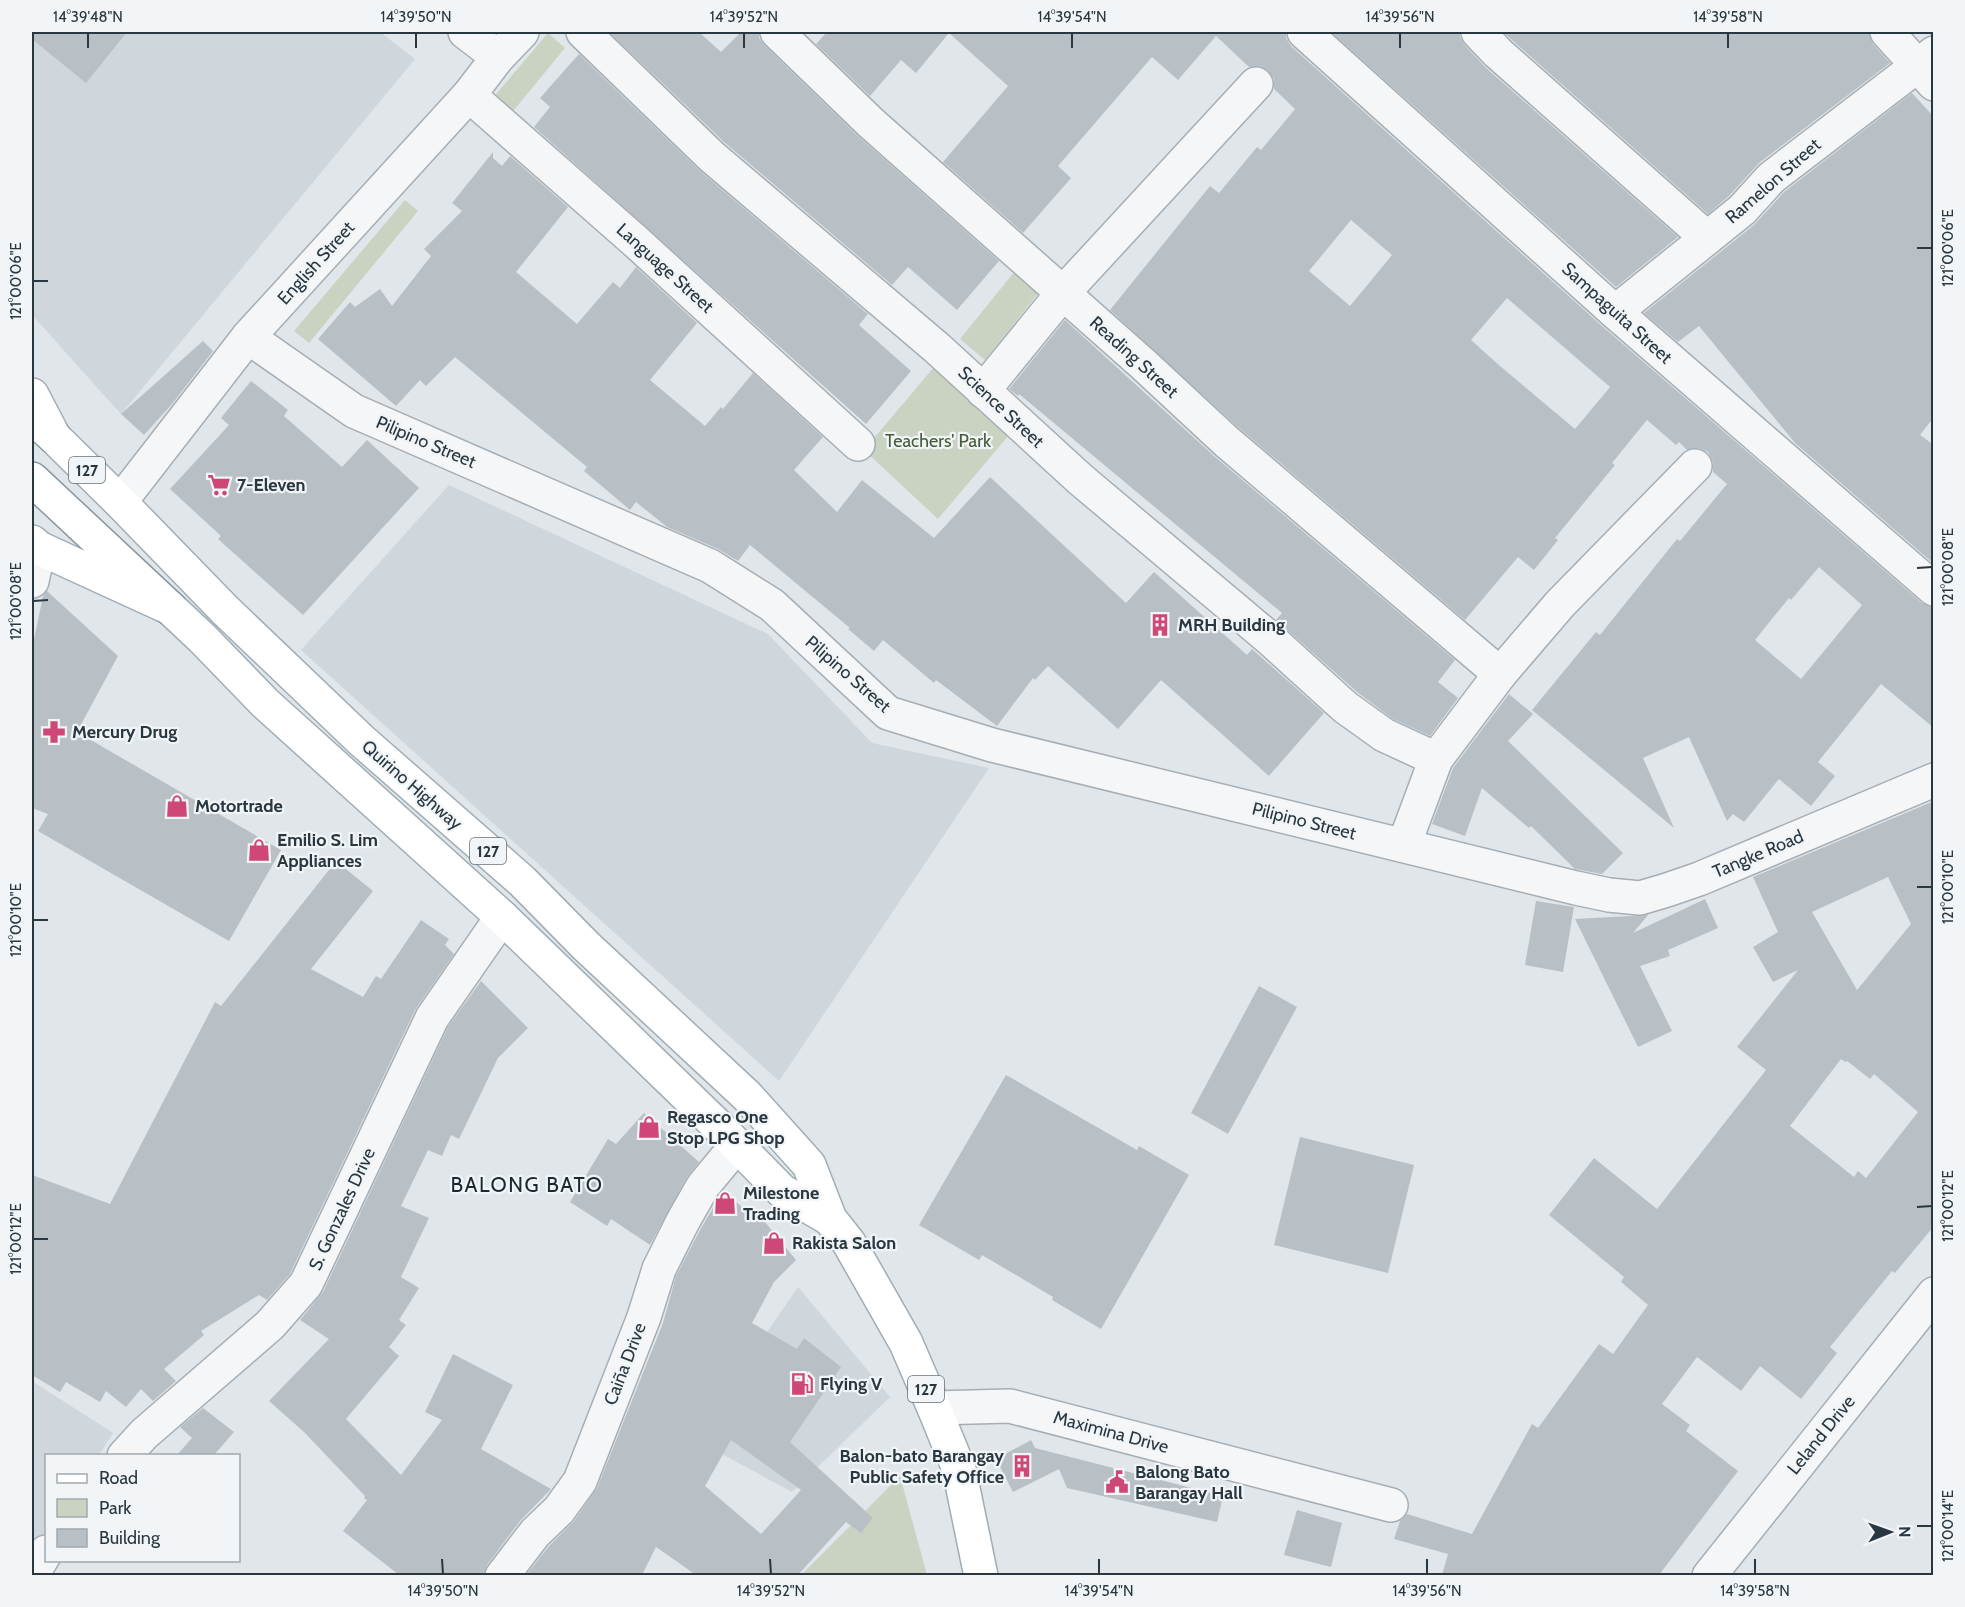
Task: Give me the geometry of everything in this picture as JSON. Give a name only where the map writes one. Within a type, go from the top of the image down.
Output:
[{"type":"main road","name":"Quirino Highway","points":[[32,395],[43,427],[225,610],[361,740],[522,880],[586,945],[747,1096],[809,1165],[830,1219],[849,1243],[906,1343],[934,1408],[959,1469],[981,1575]]},
{"type":"main road","points":[[32,479],[170,608]]},
{"type":"main road","name":"Quirino Highway","points":[[35,545],[170,608],[265,703],[502,917],[782,1191],[830,1219]]},
{"type":"street","points":[[465,32],[498,57]]},
{"type":"street","name":"English Street","points":[[120,502],[248,337],[469,95],[498,57],[522,32]]},
{"type":"street","name":"Science Street","points":[[583,32],[711,156],[937,348],[1080,479],[1269,638],[1345,707],[1384,735],[1436,759]]},
{"type":"street","name":"Reading Street","points":[[777,32],[871,123],[1143,364],[1227,442],[1500,674]]},
{"type":"street","name":"Sampaguita Street","points":[[1304,32],[1615,312],[1934,590]]},
{"type":"street","points":[[1478,32],[1497,53],[1707,238]]},
{"type":"street","points":[[1887,32],[1928,68]]},
{"type":"street","name":"Ramelon Street","points":[[1615,312],[1742,210],[1771,178],[1928,68]]},
{"type":"street","points":[[983,391],[1062,294],[1256,84]]},
{"type":"street","name":"Language Street","points":[[469,95],[858,444]]},
{"type":"street","name":"Pilipino Street","points":[[248,337],[354,411],[710,566],[772,605],[888,713],[992,745],[1576,888]]},
{"type":"street","points":[[1404,845],[1436,759],[1500,674],[1560,604],[1695,466]]},
{"type":"street","points":[[32,581],[35,545]]},
{"type":"street","name":"Tangke Road","points":[[1576,888],[1609,895],[1640,898],[1667,890],[1699,879],[1934,780]]},
{"type":"street","name":"S. Gonzales Drive","points":[[125,1454],[144,1434],[270,1325],[306,1284],[432,1018],[502,917]]},
{"type":"street","name":"Caiña Drive","points":[[502,1575],[535,1533],[559,1510],[580,1482],[644,1317],[659,1269],[704,1186],[737,1145]]},
{"type":"street","name":"Leland Drive","points":[[1709,1575],[1934,1294]]},
{"type":"street","name":"Maximina Drive","points":[[934,1408],[1010,1406],[1390,1505]]},
{"type":"street","points":[[32,1575],[45,1554]]},
{"type":"shaded area","points":[[32,32],[380,32],[415,59],[121,414],[32,315]]},
{"type":"shaded area","points":[[449,485],[768,634],[872,743],[989,768],[779,1081],[301,650]]},
{"type":"shaded area","points":[[798,1287],[890,1397],[792,1492],[694,1439]]},
{"type":"shaded area","points":[[32,1381],[113,1433],[100,1454],[45,1454],[45,1538],[32,1560]]},
{"type":"green space","points":[[548,33],[565,48],[509,116],[491,100]]},
{"type":"green space","points":[[405,200],[418,211],[309,343],[294,331]]},
{"type":"green space","points":[[1015,271],[1040,291],[985,360],[960,339]]},
{"type":"green space","name":"Teachers' Park","points":[[940,360],[1014,429],[938,519],[864,450]]},
{"type":"green space","points":[[900,1476],[927,1575],[801,1575]]},
{"type":"building","points":[[32,32],[127,32],[86,83],[32,39]]},
{"type":"building","points":[[609,32],[699,32],[721,52],[741,32],[759,32],[759,38],[764,45],[858,136],[999,261],[957,310],[908,267],[892,285],[724,142]]},
{"type":"building","points":[[827,32],[1286,32],[1286,38],[1291,46],[1602,326],[1922,603],[1934,607],[1934,728],[1881,684],[1818,762],[1835,776],[1811,806],[1779,779],[1744,822],[1733,814],[1727,821],[1689,737],[1643,758],[1674,828],[1532,710],[1596,632],[1600,635],[1677,539],[1680,541],[1727,484],[1713,472],[1713,462],[1708,452],[1699,448],[1687,450],[1679,442],[1676,445],[1647,420],[1612,463],[1615,465],[1555,538],[1558,540],[1534,570],[1518,557],[1465,620],[1239,428],[1110,310],[1210,186],[1219,193],[1257,147],[1261,150],[1295,109],[1274,89],[1274,79],[1268,70],[1260,66],[1249,67],[1216,36],[1178,80],[1152,57],[1058,166],[1071,178],[1023,233],[943,162],[1008,86],[949,33],[916,73],[901,60],[870,96],[816,44]],"holes":[[[1351,220],[1392,255],[1350,306],[1309,271]],[[1507,298],[1610,387],[1575,429],[1471,340]],[[1819,567],[1862,605],[1801,679],[1755,640],[1789,598],[1791,600]]]},
{"type":"building","points":[[1331,32],[1460,32],[1464,44],[1485,67],[1678,237],[1616,287]]},
{"type":"building","points":[[1503,32],[1869,32],[1873,44],[1890,63],[1759,163],[1729,196],[1708,214]]},
{"type":"building","points":[[579,54],[699,170],[868,314],[859,325],[911,371],[866,424],[534,127],[550,107],[540,98]]},
{"type":"building","points":[[1912,93],[1934,117],[1934,417],[1920,435],[1934,445],[1934,564],[1795,443],[1699,326],[1678,342],[1644,313],[1754,225],[1784,192]]},
{"type":"building","points":[[493,152],[493,158],[502,166],[510,156],[568,207],[516,272],[577,324],[613,282],[620,288],[636,267],[697,323],[650,380],[705,426],[721,407],[723,409],[753,373],[823,437],[794,470],[837,512],[862,480],[934,538],[990,477],[1126,603],[1154,572],[1247,655],[1252,649],[1324,713],[1269,776],[1161,680],[1118,729],[1048,666],[1035,680],[1033,678],[997,726],[936,680],[934,683],[883,640],[874,651],[848,629],[850,628],[750,545],[738,561],[718,549],[667,527],[636,502],[630,510],[584,471],[587,467],[455,357],[426,386],[420,380],[396,406],[318,339],[350,302],[355,307],[380,289],[392,306],[431,256],[424,249],[462,211],[452,203]]},
{"type":"building","points":[[1065,320],[1214,456],[1455,660],[1438,682],[1458,698],[1430,736],[1393,719],[1357,692],[1276,620],[1282,613],[1019,394],[1018,396],[1009,389]]},
{"type":"building","points":[[203,341],[213,351],[172,404],[144,435],[121,414]]},
{"type":"building","points":[[251,381],[288,410],[284,416],[342,467],[367,440],[419,488],[303,615],[218,539],[221,536],[170,489],[229,425],[221,418]]},
{"type":"building","points":[[47,591],[118,656],[77,732],[281,850],[229,941],[38,831],[48,814],[32,808],[32,649],[43,596]]},
{"type":"building","points":[[1509,694],[1533,714],[1508,741],[1623,853],[1602,874],[1575,869],[1531,826],[1529,828],[1482,788],[1465,836],[1432,824],[1453,768]]},
{"type":"building","points":[[1934,801],[1934,1226],[1895,1273],[1892,1271],[1830,1347],[1837,1353],[1801,1399],[1760,1366],[1741,1391],[1697,1357],[1662,1404],[1690,1425],[1686,1431],[1738,1471],[1659,1575],[1442,1575],[1448,1554],[1394,1539],[1400,1521],[1407,1514],[1472,1534],[1532,1424],[1538,1428],[1599,1344],[1613,1354],[1648,1305],[1621,1282],[1624,1277],[1549,1215],[1594,1158],[1657,1209],[1766,1070],[1737,1047],[1798,970],[1773,982],[1753,947],[1778,932],[1753,877]],"holes":[[[1888,877],[1911,924],[1857,990],[1812,912]],[[1841,1059],[1870,1079],[1874,1074],[1918,1112],[1866,1178],[1858,1171],[1854,1177],[1790,1126]]]},
{"type":"building","points":[[336,861],[373,891],[311,969],[363,997],[376,976],[381,979],[421,920],[449,939],[445,945],[454,954],[415,1010],[290,1274],[267,1300],[259,1295],[201,1331],[204,1335],[164,1369],[176,1381],[153,1401],[141,1389],[126,1407],[106,1391],[100,1402],[66,1382],[60,1392],[32,1375],[32,1175],[110,1204],[215,1002],[221,1006]]},
{"type":"building","points":[[1705,899],[1718,928],[1668,950],[1670,956],[1640,966],[1672,1031],[1638,1047],[1575,919],[1648,915],[1633,933]]},
{"type":"building","points":[[1536,901],[1574,907],[1563,972],[1525,965]]},
{"type":"building","points":[[481,981],[528,1028],[498,1058],[459,1139],[451,1135],[442,1156],[428,1150],[401,1206],[429,1218],[401,1277],[419,1288],[399,1320],[406,1325],[389,1347],[399,1356],[346,1419],[401,1475],[442,1420],[425,1412],[453,1354],[513,1385],[481,1449],[551,1489],[520,1521],[487,1565],[484,1575],[399,1575],[343,1531],[367,1500],[365,1496],[304,1432],[269,1401],[329,1339],[300,1320],[323,1292],[448,1027]]},
{"type":"building","points":[[1259,986],[1297,1007],[1228,1134],[1191,1113]]},
{"type":"building","points":[[1006,1075],[1137,1150],[1139,1146],[1189,1175],[1101,1329],[1052,1300],[1053,1297],[982,1255],[979,1260],[919,1225]]},
{"type":"building","points":[[644,1113],[699,1162],[687,1177],[650,1245],[611,1219],[607,1226],[570,1202],[608,1139],[616,1144]]},
{"type":"building","points":[[1300,1137],[1414,1165],[1388,1273],[1274,1245]]},
{"type":"building","points":[[723,1191],[752,1215],[756,1211],[796,1260],[774,1282],[752,1323],[797,1349],[804,1338],[841,1367],[790,1442],[873,1518],[861,1533],[846,1522],[798,1575],[696,1575],[656,1547],[642,1575],[526,1575],[549,1546],[574,1521],[597,1488],[663,1323],[676,1276]],"holes":[[[731,1440],[801,1490],[761,1534],[705,1486]]]},
{"type":"building","points":[[203,1408],[234,1432],[215,1454],[178,1454],[192,1438],[180,1427]]},
{"type":"building","name":"Balong Bato Barangay Hall","points":[[1031,1440],[1035,1448],[1223,1496],[1217,1522],[1067,1488],[1059,1469],[1013,1492],[996,1459]]},
{"type":"building","points":[[1297,1510],[1342,1523],[1331,1567],[1284,1555]]},
{"type":"place","name":"7-Eleven","points":[[219,485]]},
{"type":"place","name":"MRH Building","points":[[1160,625]]},
{"type":"place","name":"Mercury Drug","points":[[54,732]]},
{"type":"place","name":"Motortrade","points":[[177,806]]},
{"type":"place","name":"Emilio S. Lim Appliances","points":[[259,850]]},
{"type":"place","name":"Regasco One Stop LPG Shop","points":[[649,1127]]},
{"type":"place","name":"Milestone Trading","points":[[725,1203]]},
{"type":"place","name":"Rakista Salon","points":[[774,1243]]},
{"type":"place","name":"Flying V","points":[[802,1384]]},
{"type":"place","name":"Balon-bato Barangay Public Safety Office","points":[[1022,1466]]},
{"type":"place","name":"Balong Bato Barangay Hall","points":[[1117,1482]]},
{"type":"district","name":"BALONG BATO","points":[[527,1185]]}]
